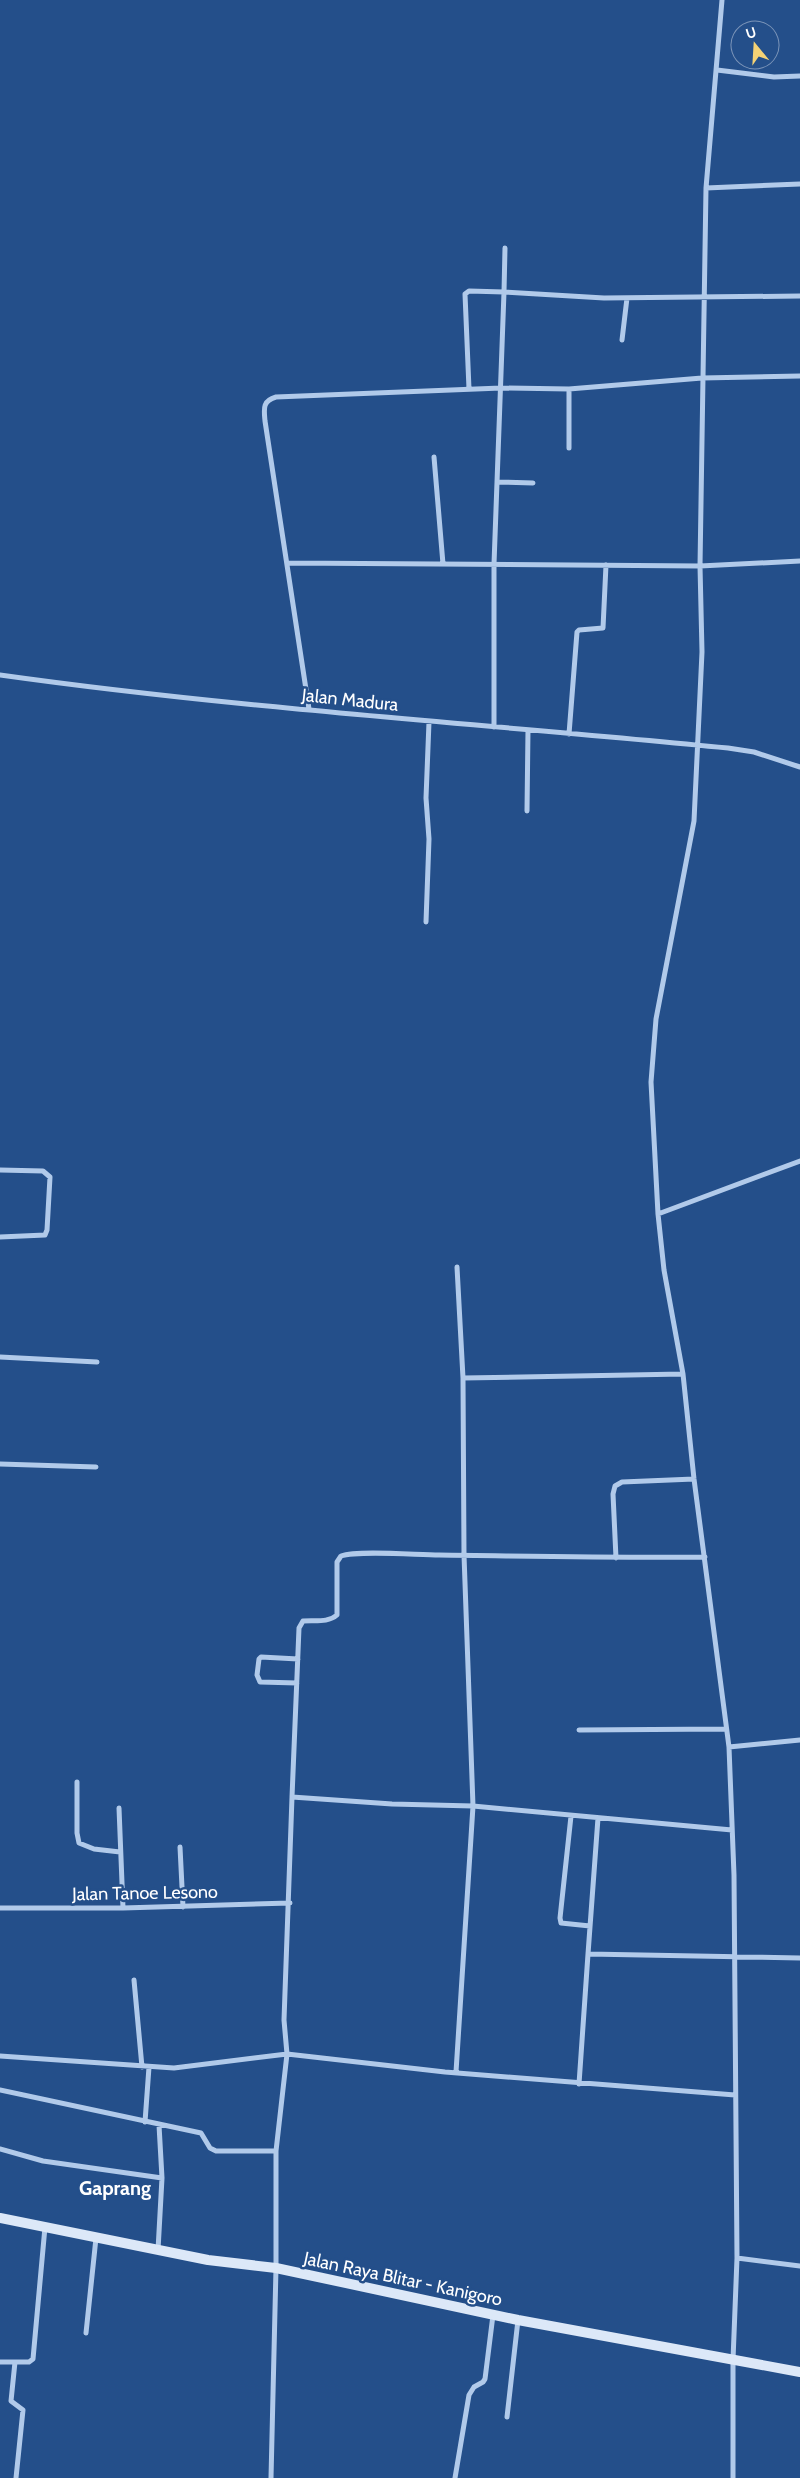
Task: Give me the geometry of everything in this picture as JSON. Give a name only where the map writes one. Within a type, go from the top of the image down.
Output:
[{"type":"main road","name":"Jalan Raya Blitar - Kanigoro","points":[[0,2218],[208,2260],[276,2268],[518,2320],[800,2372]]},
{"type":"street","points":[[722,0],[706,188],[700,566],[702,652],[699,745],[694,821],[656,1019],[651,1082],[658,1214],[664,1270],[683,1374],[694,1478],[729,1747],[735,1958],[734,2095],[737,2258],[733,2360],[734,2478]]},
{"type":"street","points":[[717,70],[774,77],[800,76]]},
{"type":"street","points":[[706,188],[800,184]]},
{"type":"street","points":[[494,728],[494,564],[505,248]]},
{"type":"street","points":[[469,389],[465,294],[469,291],[627,298],[800,296]]},
{"type":"street","points":[[622,340],[627,298]]},
{"type":"street","points":[[309,709],[265,421],[264,405],[266,401],[276,397],[500,388],[569,388],[702,378],[800,376]]},
{"type":"street","points":[[569,388],[569,448]]},
{"type":"street","points":[[434,457],[443,564]]},
{"type":"street","points":[[497,482],[533,483]]},
{"type":"street","points":[[288,563],[700,566],[800,561]]},
{"type":"street","points":[[569,734],[577,632],[579,630],[603,628],[606,565]]},
{"type":"street","name":"Jalan Madura","points":[[0,675],[87,687],[429,722],[699,745],[754,752],[800,767]]},
{"type":"street","points":[[426,922],[429,839],[426,798],[429,722]]},
{"type":"street","points":[[528,730],[528,812]]},
{"type":"street","points":[[658,1214],[736,1187],[800,1161]]},
{"type":"street","points":[[0,1170],[43,1171],[50,1177],[47,1230],[45,1235],[0,1237]]},
{"type":"street","points":[[456,2072],[473,1806],[464,1555],[463,1378],[457,1267]]},
{"type":"street","points":[[0,1357],[97,1362]]},
{"type":"street","points":[[463,1378],[683,1374]]},
{"type":"street","points":[[0,1464],[96,1467]]},
{"type":"street","points":[[616,1558],[613,1494],[615,1486],[622,1482],[694,1478]]},
{"type":"street","points":[[271,2478],[276,2268],[276,2151],[287,2054],[284,2020],[300,1623],[332,1620],[337,1615],[338,1562],[341,1556],[388,1554],[557,1555],[616,1558],[705,1557]]},
{"type":"street","points":[[297,1683],[260,1682],[257,1675],[259,1659],[261,1657],[298,1659]]},
{"type":"street","points":[[579,1730],[726,1729]]},
{"type":"street","points":[[729,1747],[800,1740]]},
{"type":"street","points":[[77,1782],[77,1833],[79,1843],[94,1849],[120,1852]]},
{"type":"street","points":[[292,1797],[392,1804],[473,1806],[732,1830]]},
{"type":"street","points":[[119,1808],[123,1908]]},
{"type":"street","points":[[571,1816],[560,1918],[561,1922],[566,1924],[590,1926]]},
{"type":"street","points":[[579,2084],[598,1818]]},
{"type":"street","points":[[180,1847],[183,1906]]},
{"type":"street","name":"Jalan Tanoe Lesono","points":[[0,1908],[123,1908],[290,1903]]},
{"type":"street","points":[[588,1954],[800,1958]]},
{"type":"street","points":[[134,1980],[142,2067]]},
{"type":"street","points":[[0,2056],[174,2068],[287,2054],[579,2084],[734,2095]]},
{"type":"street","points":[[145,2122],[149,2067]]},
{"type":"street","points":[[0,2090],[201,2133],[210,2148],[216,2151],[276,2151]]},
{"type":"street","points":[[158,2250],[162,2178],[159,2125]]},
{"type":"street","points":[[0,2150],[43,2161],[162,2178]]},
{"type":"street","points":[[0,2362],[29,2362],[33,2359],[45,2227]]},
{"type":"street","points":[[86,2332],[96,2237]]},
{"type":"street","points":[[737,2258],[800,2266]]},
{"type":"street","points":[[455,2478],[469,2396],[474,2386],[480,2385],[485,2379],[493,2315]]},
{"type":"street","points":[[507,2417],[518,2320]]},
{"type":"street","points":[[15,2362],[11,2401],[23,2409],[16,2478]]},
{"type":"district","name":"Gaprang","points":[[115,2188]]}]
